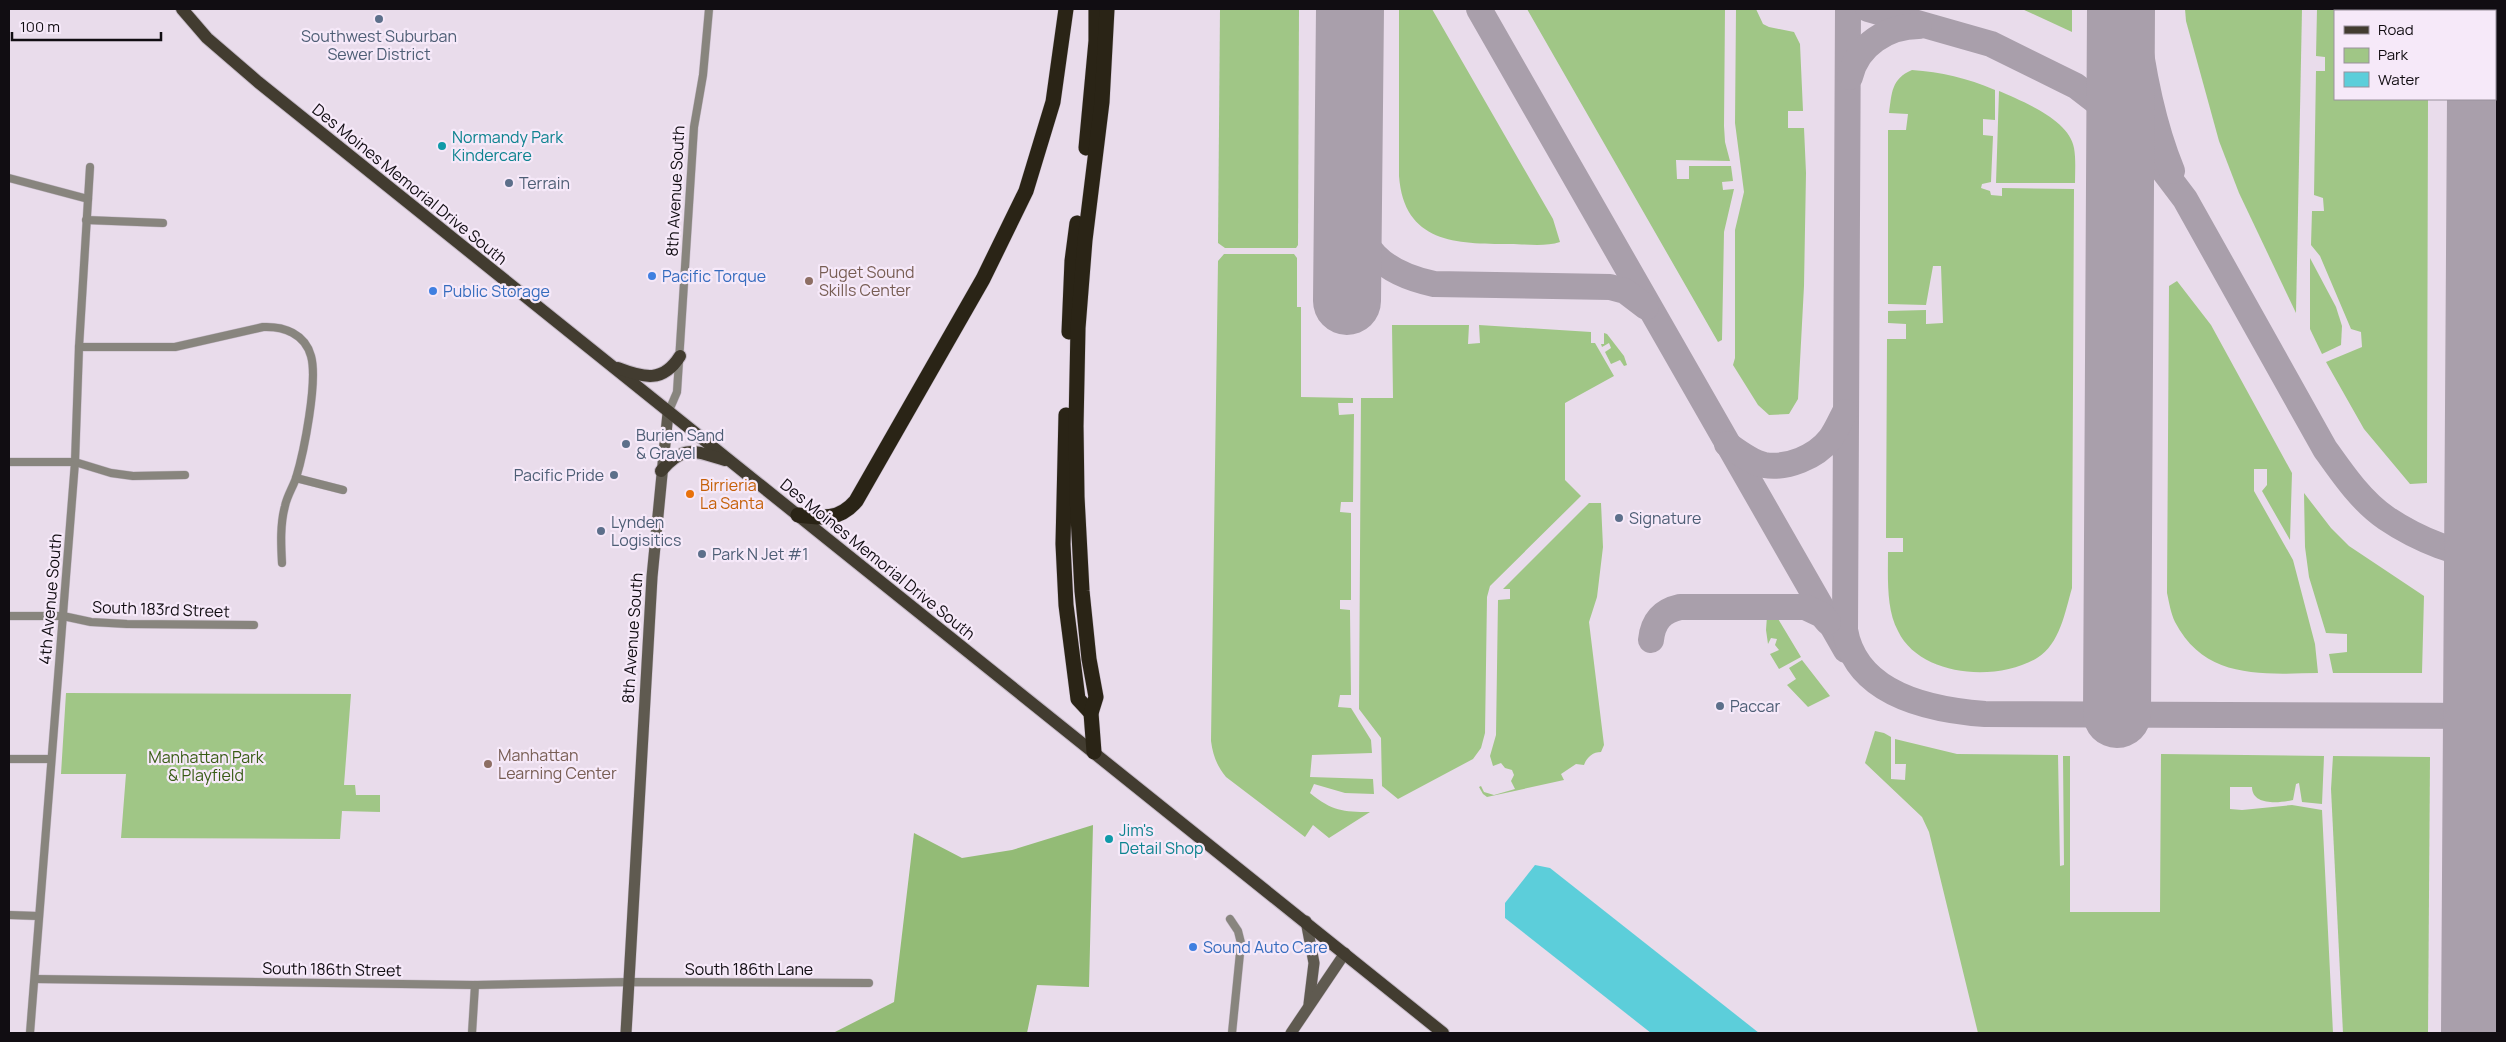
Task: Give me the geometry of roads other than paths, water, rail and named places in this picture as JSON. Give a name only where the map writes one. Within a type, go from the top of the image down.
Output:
[{"type":"highway","points":[[798,515],[820,518],[834,517],[846,511],[856,502],[983,279],[1026,191],[1041,147],[1052,102],[1066,9]]},
{"type":"highway","points":[[1091,713],[1078,699],[1074,678],[1063,544],[1072,270],[1088,137],[1096,41],[1096,9]]},
{"type":"highway","points":[[1094,752],[1091,713],[1096,697],[1086,629],[1077,497],[1078,338],[1085,240],[1102,102],[1107,9]]},
{"type":"main road","name":"Des Moines Memorial Drive South","points":[[182,9],[206,38],[258,82],[668,413],[798,515],[923,618],[1306,921],[1443,1033]]},
{"type":"main road","points":[[606,363],[647,377],[667,371],[680,356]]},
{"type":"main road","points":[[661,471],[674,457],[688,451],[732,462]]},
{"type":"street","name":"8th Avenue South","points":[[626,1033],[651,586],[668,413],[677,392],[694,127],[703,75],[709,9]]},
{"type":"street","name":"4th Avenue South","points":[[30,1033],[75,462],[79,347],[90,167]]},
{"type":"street","points":[[9,178],[88,199]]},
{"type":"street","points":[[86,220],[163,223]]},
{"type":"street","points":[[79,347],[175,347],[274,326],[295,333],[311,356],[312,369],[308,426],[296,478],[282,519],[282,563]]},
{"type":"street","points":[[9,462],[75,462],[111,473],[133,476],[185,475]]},
{"type":"street","points":[[296,478],[342,490]]},
{"type":"street","name":"South 183rd Street","points":[[9,616],[63,616],[91,622],[127,624],[254,625]]},
{"type":"street","points":[[9,759],[51,760]]},
{"type":"street","points":[[9,915],[38,916]]},
{"type":"street","points":[[1230,919],[1238,931],[1241,943],[1232,1033]]},
{"type":"street","points":[[1306,921],[1314,962],[1308,1008]]},
{"type":"street","points":[[1291,1033],[1345,953]]},
{"type":"street","name":"South 186th Street","points":[[35,979],[474,985],[629,982]]},
{"type":"street","name":"South 186th Lane","points":[[629,982],[869,983]]},
{"type":"street","points":[[472,1033],[474,985]]},
{"type":"water","points":[[1535,865],[1550,868],[1759,1033],[1651,1033],[1505,918],[1505,903]]},
{"type":"place","name":"Southwest Suburban Sewer District","points":[[379,19]]},
{"type":"place","name":"Normandy Park Kindercare","points":[[442,146]]},
{"type":"place","name":"Terrain","points":[[509,183]]},
{"type":"place","name":"Pacific Torque","points":[[652,276]]},
{"type":"place","name":"Puget Sound Skills Center","points":[[809,281]]},
{"type":"place","name":"Public Storage","points":[[433,291]]},
{"type":"place","name":"Burien Sand & Gravel","points":[[626,444]]},
{"type":"place","name":"Pacific Pride","points":[[614,475]]},
{"type":"place","name":"Birrieria La Santa","points":[[690,494]]},
{"type":"place","name":"Signature","points":[[1619,518]]},
{"type":"place","name":"Lynden Logisitics","points":[[601,531]]},
{"type":"place","name":"Park N Jet #1","points":[[702,554]]},
{"type":"place","name":"Paccar","points":[[1720,706]]},
{"type":"place","name":"Manhattan Learning Center","points":[[488,764]]},
{"type":"place","name":"Jim's Detail Shop","points":[[1109,839]]},
{"type":"place","name":"Sound Auto Care","points":[[1193,947]]},
{"type":"park label","name":"Manhattan Park & Playfield","points":[[206,766]]}]
